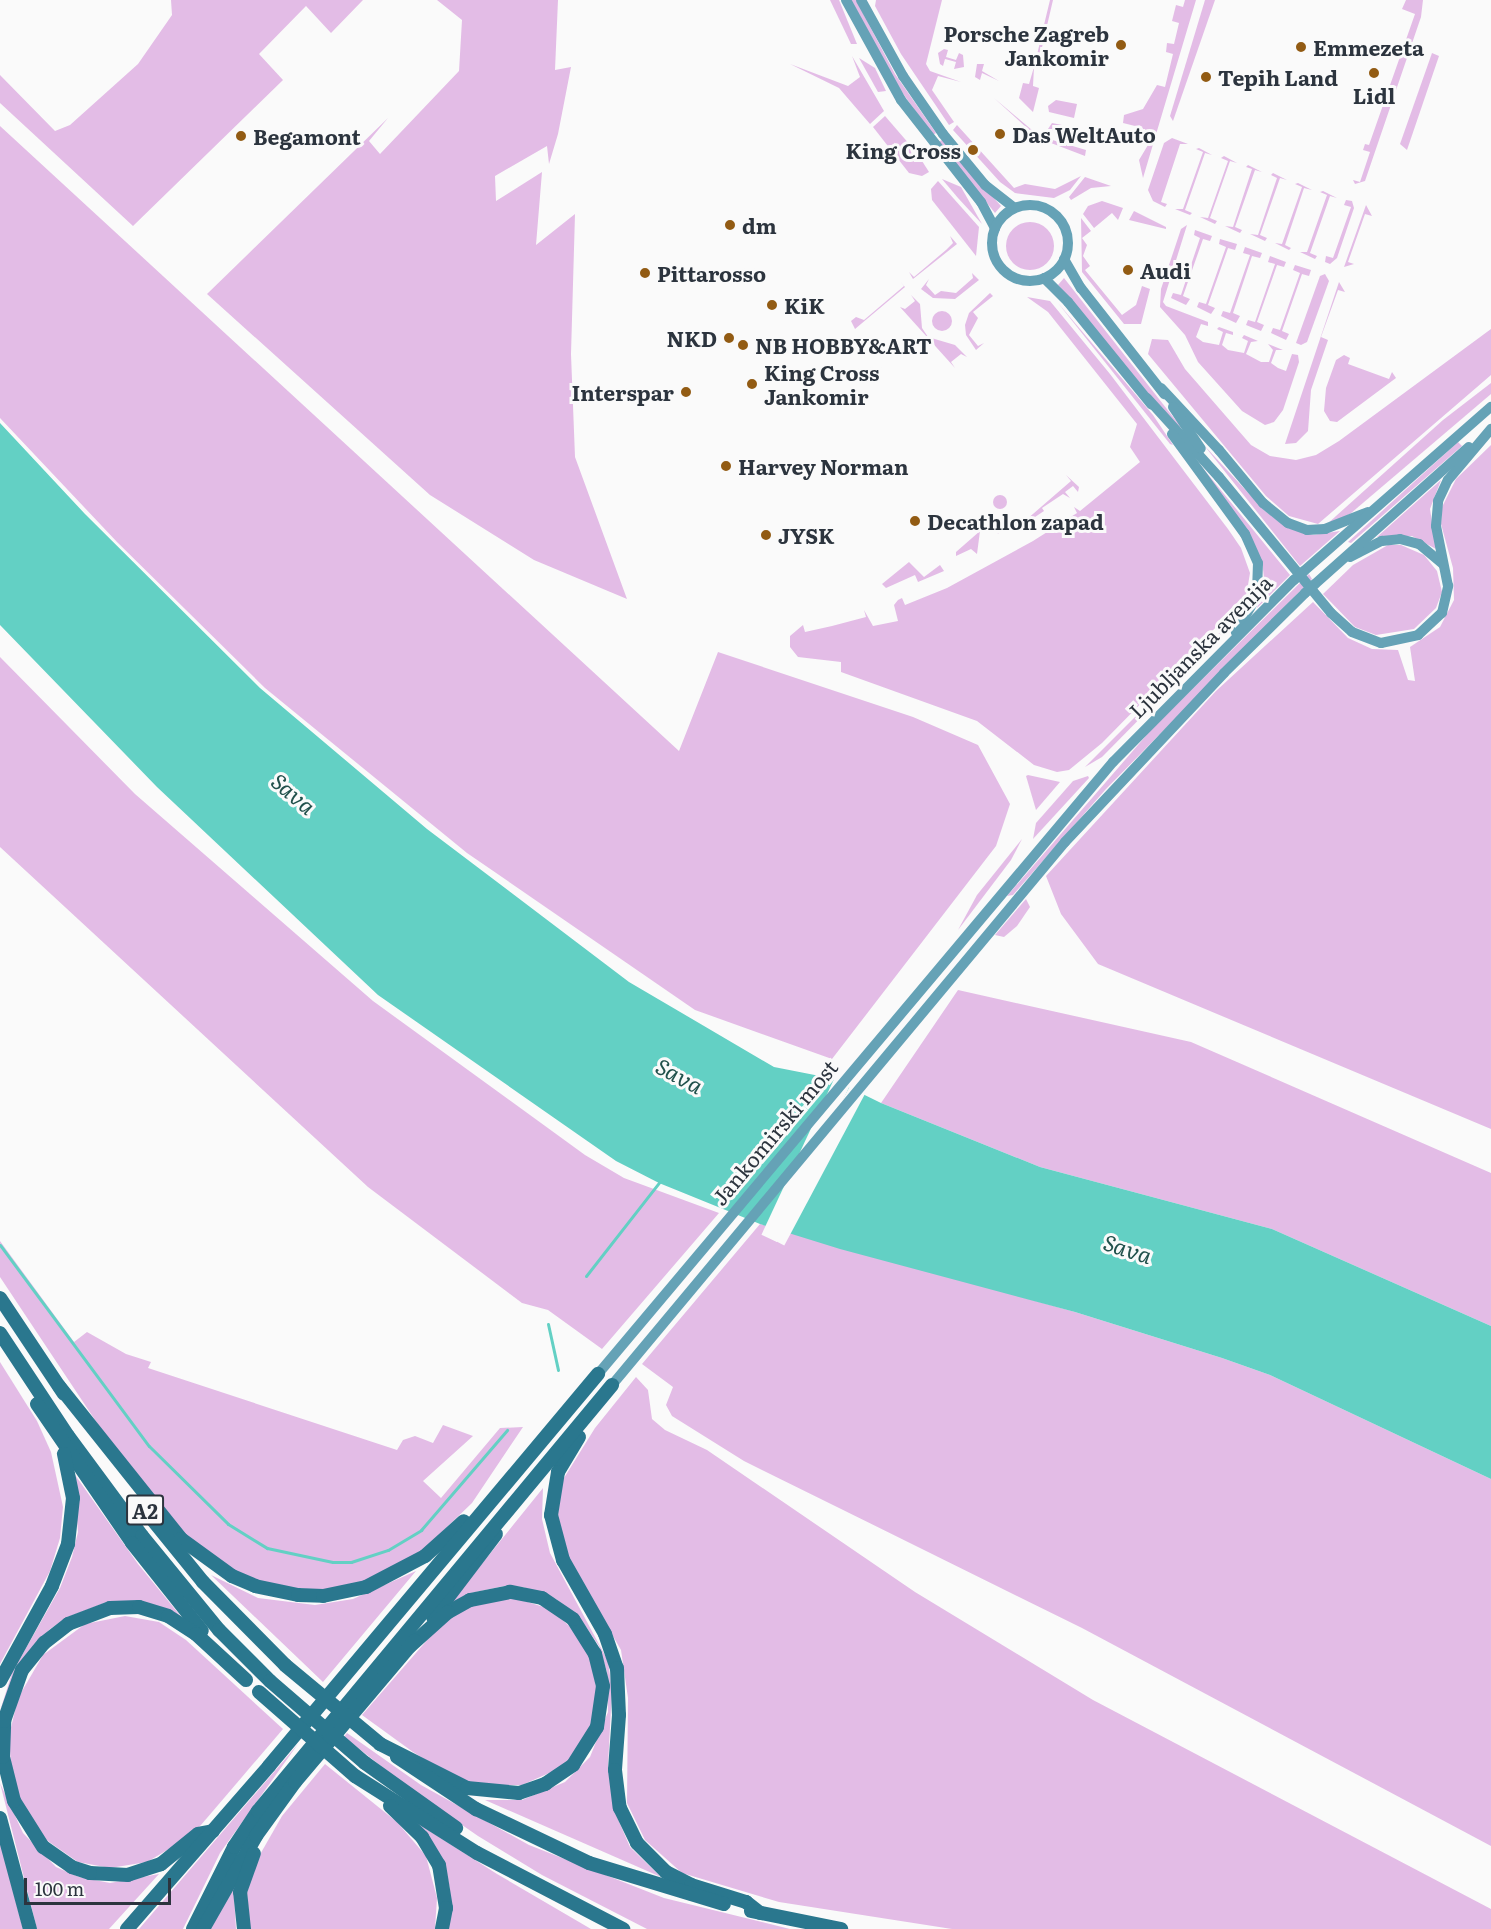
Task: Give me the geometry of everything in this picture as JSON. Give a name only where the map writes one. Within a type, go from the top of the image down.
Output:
[{"type":"highway","name":"A2","points":[[0,1298],[156,1524],[203,1582],[285,1665],[380,1744]]},
{"type":"highway","name":"A2","points":[[3,1337],[68,1436],[142,1536],[219,1630],[270,1682],[365,1763],[480,1845],[617,1926]]},
{"type":"highway","points":[[3,1337],[12,1363],[62,1446],[173,1598],[246,1680]]},
{"type":"highway","points":[[127,1929],[213,1832],[598,1374]]},
{"type":"highway","points":[[59,1386],[181,1539],[232,1576],[277,1592],[323,1596],[389,1577],[425,1556],[503,1485]]},
{"type":"highway","points":[[193,1929],[234,1847],[258,1811],[608,1389]]},
{"type":"highway","points":[[608,1389],[558,1472],[551,1515],[563,1560],[605,1635],[616,1668],[619,1715],[615,1770],[620,1808],[638,1843],[666,1872],[691,1885],[746,1902],[760,1913]]},
{"type":"highway","points":[[0,1681],[52,1586],[69,1544],[73,1498],[62,1446]]},
{"type":"highway","points":[[203,1929],[244,1856],[280,1804],[487,1549],[521,1495]]},
{"type":"highway","points":[[380,1744],[467,1788],[512,1794],[532,1791],[560,1775],[588,1748],[597,1727],[603,1686],[595,1654],[573,1619],[542,1598],[510,1592],[470,1600],[448,1612],[409,1647]]},
{"type":"highway","points":[[213,1832],[198,1834],[161,1864],[128,1875],[90,1873],[72,1867],[43,1847],[14,1801],[3,1758],[4,1721],[22,1670],[44,1643],[68,1623],[110,1608],[139,1607],[168,1616],[196,1634],[258,1692],[357,1777],[429,1845],[443,1878],[446,1908],[441,1929]]},
{"type":"highway","points":[[380,1744],[476,1809],[589,1863],[681,1893],[760,1913],[841,1929]]},
{"type":"highway","points":[[357,1777],[477,1853],[617,1926]]},
{"type":"highway","points":[[244,1929],[240,1904],[244,1876],[280,1804]]},
{"type":"highway","points":[[0,1818],[30,1929]]},
{"type":"main road","points":[[846,0],[901,100],[981,202],[995,228]]},
{"type":"main road","points":[[861,0],[903,76],[943,134],[985,186],[1014,208],[1041,207],[1059,218],[1068,243],[1064,259],[1044,278],[1021,279],[1002,268],[992,246],[995,228],[1014,208]]},
{"type":"main road","points":[[1064,259],[1081,288],[1161,388],[1281,519],[1295,526],[1320,530],[1368,512]]},
{"type":"main road","points":[[1044,278],[1147,398],[1219,477],[1330,613],[1364,638],[1397,642],[1418,635],[1434,624],[1448,595],[1436,526],[1438,501],[1448,480],[1491,429]]},
{"type":"main road","points":[[1161,388],[1219,477]]},
{"type":"main road","points":[[1147,398],[1245,534],[1258,563],[1257,596],[1226,647]]},
{"type":"main road","name":"Ljubljanska avenija","points":[[961,938],[1113,762],[1226,647],[1368,512],[1491,407]]},
{"type":"main road","name":"Ljubljanska avenija","points":[[975,949],[1111,789],[1305,593],[1491,429]]},
{"type":"main road","points":[[1335,565],[1374,544],[1400,539],[1419,544],[1443,564]]},
{"type":"main road","name":"Jankomirski most","points":[[598,1374],[961,938]]},
{"type":"main road","name":"Jankomirski most","points":[[608,1389],[975,949]]},
{"type":"shaded area","points":[[171,0],[363,0],[331,33],[306,6],[259,54],[283,80],[133,226],[0,103],[0,75],[55,131],[70,125],[138,64],[172,15]]},
{"type":"shaded area","points":[[437,0],[558,0],[555,70],[571,67],[558,134],[549,164],[547,146],[495,176],[496,201],[542,172],[536,245],[575,214],[571,354],[575,457],[627,599],[534,560],[430,495],[207,294],[388,118],[369,141],[380,154],[459,71],[462,20]]},
{"type":"shaded area","points":[[830,0],[839,0],[857,44],[851,44]]},
{"type":"shaded area","points":[[851,0],[856,0],[895,74],[936,133],[933,135],[901,91]]},
{"type":"shaded area","points":[[876,0],[942,0],[926,64],[930,71],[961,82],[938,76],[932,90],[954,122],[949,125],[901,54],[875,6]]},
{"type":"shaded area","points":[[1050,0],[1053,0],[1046,30],[1053,32],[1051,40],[1044,39],[1038,64],[1035,63],[1041,38],[1034,36],[1036,28],[1043,29]]},
{"type":"shaded area","points":[[1185,0],[1196,0],[1143,178],[1139,160],[1148,145],[1139,143],[1143,128],[1123,123],[1124,115],[1143,109],[1157,85],[1165,87],[1173,54],[1166,52],[1167,43],[1174,44],[1179,23],[1172,21],[1176,5],[1183,7]]},
{"type":"shaded area","points":[[1205,0],[1215,0],[1173,121],[1170,116]]},
{"type":"shaded area","points":[[1406,0],[1423,0],[1421,17],[1365,181],[1355,184],[1353,180],[1360,182],[1370,152],[1363,150],[1365,144],[1369,145],[1415,14],[1402,9]]},
{"type":"shaded area","points":[[944,49],[948,50],[946,57],[956,60],[959,53],[963,55],[964,67],[954,69],[956,62],[945,59],[943,66],[940,64],[938,53]]},
{"type":"shaded area","points":[[1432,53],[1439,56],[1407,150],[1400,144]]},
{"type":"shaded area","points":[[852,56],[884,111],[870,124],[839,88],[790,64],[848,86],[860,77]]},
{"type":"shaded area","points":[[859,58],[875,68],[886,91],[878,92]]},
{"type":"shaded area","points":[[977,64],[984,64],[982,71],[999,81],[982,73],[980,80],[975,77]]},
{"type":"shaded area","points":[[1034,67],[1033,86],[1039,88],[1033,112],[1019,98],[1023,83],[1029,84]]},
{"type":"shaded area","points":[[994,98],[1039,136],[1086,150],[1085,156],[1038,138]]},
{"type":"shaded area","points":[[1056,100],[1077,104],[1074,118],[1049,112],[1048,106]]},
{"type":"shaded area","points":[[885,116],[917,153],[929,172],[922,176],[909,173],[873,127]]},
{"type":"shaded area","points":[[1052,123],[1072,127],[1070,134],[1089,141],[1056,133],[1048,129]]},
{"type":"shaded area","points":[[957,125],[1014,188],[1025,184],[1055,189],[1081,176],[1070,190],[1054,198],[1015,193],[1000,182],[953,130]]},
{"type":"shaded area","points":[[0,126],[679,751],[718,652],[913,717],[978,745],[1010,804],[996,846],[832,1059],[695,1010],[467,853],[265,688],[117,542],[0,418]]},
{"type":"shaded area","points":[[1172,138],[1188,144],[1180,144],[1161,202],[1167,204],[1165,207],[1153,201],[1148,190],[1164,143]]},
{"type":"shaded area","points":[[942,140],[1001,206],[995,213],[938,142]]},
{"type":"shaded area","points":[[1199,148],[1212,155],[1205,153],[1185,210],[1192,213],[1190,215],[1175,209],[1183,209],[1203,152],[1196,149]]},
{"type":"shaded area","points":[[1224,156],[1237,163],[1230,161],[1210,218],[1217,221],[1215,224],[1200,217],[1208,218],[1228,161],[1221,158]]},
{"type":"shaded area","points":[[1248,165],[1262,172],[1255,170],[1235,227],[1242,230],[1240,233],[1225,226],[1233,227],[1252,169],[1246,167]]},
{"type":"shaded area","points":[[1273,173],[1287,180],[1280,178],[1260,235],[1267,238],[1265,241],[1250,234],[1258,235],[1277,178],[1271,175]]},
{"type":"shaded area","points":[[1085,177],[1111,186],[1091,188],[1071,200],[1069,197]]},
{"type":"shaded area","points":[[942,179],[961,187],[982,224],[958,198]]},
{"type":"shaded area","points":[[938,181],[979,227],[976,256],[932,200],[931,189]]},
{"type":"shaded area","points":[[1298,183],[1312,190],[1304,188],[1285,245],[1291,248],[1289,250],[1275,243],[1282,244],[1302,187],[1295,184]]},
{"type":"shaded area","points":[[1323,191],[1337,198],[1330,196],[1310,253],[1317,256],[1315,259],[1300,252],[1307,252],[1327,195],[1320,192]]},
{"type":"shaded area","points":[[1346,200],[1352,201],[1354,208],[1337,258],[1330,264],[1325,262],[1326,256],[1333,258],[1351,207],[1344,205]]},
{"type":"shaded area","points":[[1102,201],[1123,208],[1118,220],[1112,213],[1094,228],[1083,214],[1088,206]]},
{"type":"shaded area","points":[[1366,205],[1372,216],[1365,214],[1348,262],[1354,264],[1344,267]]},
{"type":"shaded area","points":[[1134,211],[1166,227],[1166,229],[1129,220]]},
{"type":"shaded area","points":[[1081,218],[1091,231],[1082,238],[1087,245],[1083,256],[1090,266],[1085,270],[1122,315],[1136,305],[1142,286],[1150,289],[1141,324],[1124,324],[1082,272]]},
{"type":"shaded area","points":[[1025,222],[1035,222],[1047,229],[1054,241],[1054,251],[1047,263],[1035,270],[1025,270],[1010,259],[1006,251],[1006,241],[1017,226]]},
{"type":"shaded area","points":[[1187,225],[1163,302],[1166,306],[1208,322],[1208,326],[1201,324],[1196,337],[1203,342],[1219,345],[1223,332],[1217,329],[1219,327],[1233,332],[1233,335],[1226,333],[1222,345],[1228,350],[1244,353],[1248,341],[1242,338],[1244,335],[1258,341],[1251,342],[1246,354],[1261,362],[1269,362],[1273,350],[1268,344],[1283,350],[1276,350],[1271,363],[1286,371],[1292,354],[1298,355],[1299,362],[1283,410],[1274,422],[1265,425],[1242,411],[1198,362],[1185,335],[1160,307],[1161,289],[1181,229]]},
{"type":"shaded area","points":[[1195,230],[1212,236],[1210,241],[1203,239],[1183,296],[1190,299],[1186,305],[1171,298],[1173,293],[1181,295],[1200,238],[1194,235]]},
{"type":"shaded area","points":[[950,236],[957,244],[913,279],[909,272],[914,277],[946,250],[953,243]]},
{"type":"shaded area","points":[[1220,239],[1237,244],[1235,250],[1228,248],[1208,305],[1215,308],[1211,314],[1197,307],[1199,302],[1206,304],[1226,247],[1219,244]]},
{"type":"shaded area","points":[[1245,247],[1262,253],[1260,258],[1252,256],[1233,313],[1240,316],[1236,323],[1221,316],[1223,311],[1230,313],[1250,255],[1243,253]]},
{"type":"shaded area","points":[[1270,256],[1286,262],[1284,267],[1277,265],[1257,322],[1264,325],[1261,331],[1246,325],[1248,320],[1255,322],[1275,264],[1268,262]]},
{"type":"shaded area","points":[[1295,265],[1311,270],[1309,276],[1302,274],[1282,331],[1289,334],[1286,340],[1271,333],[1273,328],[1280,330],[1300,273],[1293,270]]},
{"type":"shaded area","points":[[972,273],[979,280],[955,299],[933,298],[921,289],[929,279],[926,285],[935,295],[941,291],[956,293],[973,278]]},
{"type":"shaded area","points":[[1325,274],[1329,281],[1307,342],[1301,345],[1296,343],[1320,276]]},
{"type":"shaded area","points":[[1064,278],[1181,427],[1178,429],[1058,285]]},
{"type":"shaded area","points":[[899,280],[905,287],[855,329],[851,321],[856,317],[864,320],[904,286]]},
{"type":"shaded area","points":[[1339,282],[1345,292],[1338,290],[1321,337],[1328,340],[1311,390],[1308,431],[1296,443],[1285,444]]},
{"type":"shaded area","points":[[990,293],[993,296],[973,312],[978,318],[969,335],[978,346],[984,343],[976,350],[966,335],[965,325],[969,313]]},
{"type":"shaded area","points":[[911,295],[920,304],[922,328],[928,337],[955,345],[967,357],[961,354],[951,362],[955,368],[900,307],[905,309],[915,301]]},
{"type":"shaded area","points":[[1027,297],[1050,301],[1110,374],[1228,529],[1241,548],[1250,573],[1246,597],[1238,611],[1223,620],[1102,743],[1069,770],[1057,772],[1034,765],[977,721],[841,672],[841,662],[798,657],[790,647],[790,636],[803,625],[805,632],[832,626],[866,617],[864,610],[873,626],[898,621],[894,605],[898,600],[902,598],[905,605],[947,588],[1033,541],[1077,513],[1074,507],[1080,511],[1140,462],[1130,447],[1137,424],[1048,312]]},
{"type":"shaded area","points":[[1058,303],[1153,415],[1173,445],[1170,444]]},
{"type":"shaded area","points":[[942,311],[949,314],[952,321],[949,328],[942,331],[935,328],[932,321],[935,314]]},
{"type":"shaded area","points":[[1491,329],[1491,375],[1318,524],[1289,516],[1266,496],[1148,354],[1152,339],[1168,340],[1185,369],[1251,445],[1270,456],[1296,460],[1316,455],[1339,441]]},
{"type":"shaded area","points":[[1344,355],[1350,358],[1348,364],[1389,379],[1392,372],[1396,378],[1337,422],[1330,421],[1324,411],[1326,388],[1336,360]]},
{"type":"shaded area","points":[[1491,383],[1491,394],[1350,514],[1326,525],[1443,420]]},
{"type":"shaded area","points":[[1458,442],[1462,446],[1351,543],[1348,542]]},
{"type":"shaded area","points":[[1203,444],[1264,510],[1286,527],[1313,535],[1340,531],[1300,566]]},
{"type":"shaded area","points":[[1491,445],[1491,1129],[1098,964],[1061,914],[1046,876],[1216,691],[1313,602],[1348,638],[1372,649],[1398,650],[1408,680],[1415,681],[1410,647],[1440,627],[1454,600],[1453,568],[1441,524],[1442,507],[1456,479]]},
{"type":"shaded area","points":[[1189,451],[1290,575],[1257,608],[1264,578],[1262,560]]},
{"type":"shaded area","points":[[1066,475],[1079,487],[1078,492],[1073,486],[1065,492],[1070,498],[1063,494],[1042,508],[1044,511],[1032,519],[1034,522],[1023,529],[1019,523],[997,534],[1019,517],[1026,520],[1071,481]]},
{"type":"shaded area","points":[[1441,480],[1430,509],[1436,549],[1412,536],[1377,537]]},
{"type":"shaded area","points":[[1000,495],[1005,497],[1007,502],[1005,507],[1000,509],[995,507],[993,502],[995,497]]},
{"type":"shaded area","points":[[980,531],[977,554],[971,549],[956,556],[956,552]]},
{"type":"shaded area","points":[[1388,545],[1401,545],[1424,555],[1437,571],[1442,592],[1436,608],[1414,629],[1376,635],[1355,627],[1323,594],[1353,565]]},
{"type":"shaded area","points":[[909,562],[924,577],[940,565],[944,571],[918,582],[915,575],[886,588],[882,584]]},
{"type":"shaded area","points":[[1309,574],[1312,579],[1106,789],[1013,895],[1007,896],[1151,730]]},
{"type":"shaded area","points":[[1241,616],[1102,757],[1085,767],[1224,628]]},
{"type":"shaded area","points":[[0,657],[135,794],[373,1001],[585,1155],[624,1178],[719,1213],[602,1349],[548,1310],[522,1303],[368,1187],[0,847]]},
{"type":"shaded area","points":[[1026,776],[1060,782],[1036,810]]},
{"type":"shaded area","points":[[1088,776],[1089,778],[1033,839],[1036,823],[1073,781]]},
{"type":"shaded area","points":[[1022,839],[1011,860],[958,930],[977,895]]},
{"type":"shaded area","points":[[1026,899],[1030,907],[1017,926],[1004,937],[995,935]]},
{"type":"shaded area","points":[[958,990],[1191,1042],[1491,1173],[1491,1326],[1272,1229],[1040,1167],[881,1103]]},
{"type":"shaded area","points":[[760,1224],[1075,1312],[1222,1358],[1270,1375],[1491,1479],[1491,1846],[1082,1628],[744,1461],[672,1416],[666,1405],[673,1387],[642,1364]]},
{"type":"shaded area","points":[[0,1241],[74,1342],[87,1332],[126,1354],[151,1362],[148,1368],[397,1450],[403,1440],[415,1436],[433,1443],[443,1425],[473,1436],[423,1481],[441,1498],[500,1428],[523,1427],[472,1503],[421,1552],[365,1581],[322,1590],[278,1587],[235,1572],[184,1535],[111,1444],[0,1277]]},
{"type":"shaded area","points":[[0,1362],[37,1421],[51,1452],[63,1507],[60,1538],[50,1571],[0,1664]]},
{"type":"shaded area","points":[[636,1377],[648,1390],[652,1419],[665,1430],[707,1450],[915,1592],[1093,1700],[1491,1909],[1491,1929],[952,1929],[779,1902],[682,1873],[645,1840],[627,1803],[628,1698],[621,1650],[569,1560],[558,1516],[559,1486],[595,1428]]},
{"type":"shaded area","points":[[73,1472],[138,1564],[183,1619],[107,1602],[68,1617],[50,1629],[22,1660],[0,1711],[12,1673],[60,1588],[72,1557],[78,1532]]},
{"type":"shaded area","points":[[543,1488],[542,1519],[550,1553],[608,1661],[612,1690],[608,1765],[614,1810],[630,1847],[661,1877],[485,1800],[522,1800],[565,1782],[590,1757],[608,1712],[607,1672],[599,1646],[582,1621],[556,1599],[523,1587],[504,1586],[471,1593],[447,1607]]},
{"type":"shaded area","points":[[416,1571],[323,1682],[211,1575],[258,1598],[315,1605],[353,1599]]},
{"type":"shaded area","points":[[515,1598],[550,1609],[575,1631],[589,1650],[598,1697],[593,1722],[565,1766],[522,1785],[477,1785],[453,1777],[413,1752],[362,1715],[442,1623],[477,1602]]},
{"type":"shaded area","points":[[125,1616],[159,1622],[186,1640],[283,1729],[201,1825],[179,1843],[147,1862],[110,1868],[78,1862],[42,1837],[20,1798],[11,1767],[9,1736],[18,1698],[43,1655],[85,1624]]},
{"type":"shaded area","points":[[347,1733],[421,1785],[529,1845],[664,1898],[790,1929],[647,1929],[542,1875],[478,1836],[413,1791],[344,1737]]},
{"type":"shaded area","points":[[298,1744],[220,1853],[183,1929],[139,1929]]},
{"type":"shaded area","points":[[325,1764],[397,1822],[426,1856],[437,1898],[435,1929],[250,1929],[247,1893],[254,1865],[282,1816]]},
{"type":"shaded area","points":[[0,1783],[23,1833],[56,1867],[79,1877],[110,1883],[159,1874],[109,1929],[37,1929]]},
{"type":"shaded area","points":[[417,1823],[497,1874],[591,1929],[447,1929],[450,1890],[446,1869]]},
{"type":"shaded area","points":[[0,1841],[23,1929],[0,1929]]},
{"type":"shaded area","points":[[243,1867],[234,1895],[236,1929],[210,1929]]},
{"type":"water","name":"Sava","points":[[0,423],[85,514],[260,688],[427,829],[629,982],[774,1067],[830,1078],[881,1103],[1040,1167],[1272,1229],[1491,1326],[1491,1479],[1270,1375],[1075,1312],[840,1249],[760,1224],[659,1183],[616,1161],[378,995],[157,787],[0,625]]},
{"type":"pier","points":[[835,1077],[850,1084],[777,1242],[761,1235]]},
{"type":"pier","points":[[851,1084],[866,1092],[784,1246],[769,1238]]},
{"type":"waterway","points":[[586,1276],[661,1180]]},
{"type":"waterway","points":[[0,1245],[149,1446],[228,1524],[267,1548],[333,1562],[351,1562],[388,1550],[421,1530],[507,1430]]},
{"type":"waterway","points":[[548,1324],[558,1370]]},
{"type":"place","name":"Porsche Zagreb Jankomir","points":[[1121,45]]},
{"type":"place","name":"Emmezeta","points":[[1301,47]]},
{"type":"place","name":"Lidl","points":[[1374,73]]},
{"type":"place","name":"Tepih Land","points":[[1206,77]]},
{"type":"place","name":"Das WeltAuto","points":[[1000,134]]},
{"type":"place","name":"Begamont","points":[[241,136]]},
{"type":"place","name":"King Cross","points":[[973,150]]},
{"type":"place","name":"dm","points":[[730,225]]},
{"type":"place","name":"Audi","points":[[1128,270]]},
{"type":"place","name":"Pittarosso","points":[[645,273]]},
{"type":"place","name":"KiK","points":[[772,305]]},
{"type":"place","name":"NKD","points":[[729,338]]},
{"type":"place","name":"NB HOBBY&ART","points":[[743,345]]},
{"type":"place","name":"King Cross Jankomir","points":[[752,384]]},
{"type":"place","name":"Interspar","points":[[686,392]]},
{"type":"place","name":"Harvey Norman","points":[[726,466]]},
{"type":"place","name":"Decathlon zapad","points":[[915,521]]},
{"type":"place","name":"JYSK","points":[[766,535]]}]
